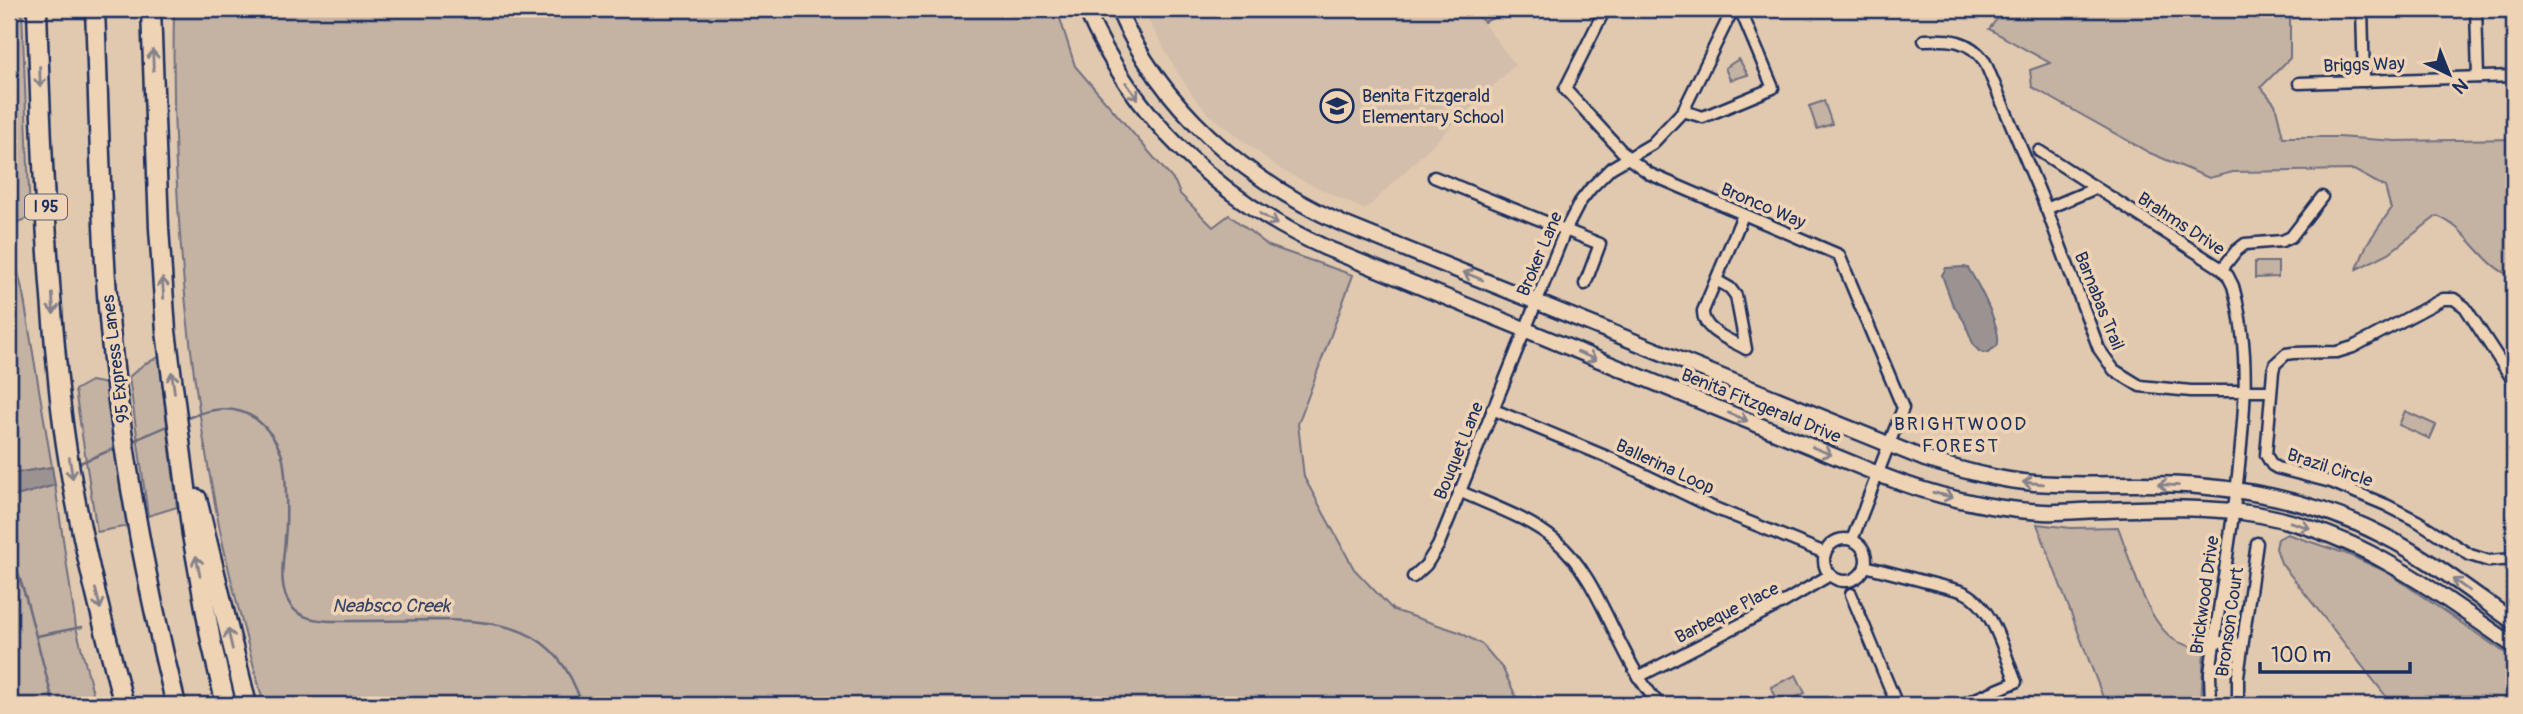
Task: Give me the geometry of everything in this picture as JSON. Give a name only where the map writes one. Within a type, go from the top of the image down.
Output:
[{"type":"highway","name":"I 95","points":[[37,9],[46,201],[61,404],[81,533],[124,705]]},
{"type":"highway","name":"95 Express Lanes","points":[[96,9],[103,225],[117,386],[137,519],[159,635],[176,705]]},
{"type":"highway","points":[[151,9],[159,228],[169,355],[211,641],[226,705]]},
{"type":"highway","points":[[191,496],[247,705]]},
{"type":"main road","name":"Benita Fitzgerald Drive","points":[[1086,9],[1104,48],[1142,106],[1189,157],[1253,210],[1301,237],[1878,474],[1928,492],[1990,506],[2045,512],[2178,508],[2233,511],[2323,531],[2376,555],[2427,584],[2514,646]]},
{"type":"main road","name":"Benita Fitzgerald Drive","points":[[1118,9],[1142,55],[1213,141],[1264,182],[1341,223],[1888,446],[1969,472],[2031,483],[2153,484],[2236,490],[2336,515],[2381,534],[2513,618]]},
{"type":"street","name":"Bronco Way","points":[[1605,9],[1565,89],[1628,158],[1660,180],[1839,255],[1903,408],[1878,474]]},
{"type":"street","name":"Broker Lane","points":[[1524,330],[1565,231],[1580,202],[1611,168],[1652,144],[1683,111],[1733,9]]},
{"type":"street","points":[[1683,111],[1703,117],[1773,88],[1740,9]]},
{"type":"street","points":[[2362,9],[2364,81]]},
{"type":"street","points":[[2476,9],[2478,77]]},
{"type":"street","name":"Barnabas Trail","points":[[1924,40],[1954,39],[1971,46],[1979,53],[2012,123],[2099,349],[2114,370],[2140,386],[2191,391],[2271,391]]},
{"type":"street","name":"Briggs Way","points":[[2299,83],[2514,76]]},
{"type":"street","name":"Brahms Drive","points":[[2039,151],[2222,270],[2232,282],[2246,360],[2246,391],[2236,490]]},
{"type":"street","points":[[1434,177],[1600,244],[1584,284]]},
{"type":"street","points":[[2046,209],[2096,188]]},
{"type":"street","points":[[2222,270],[2236,251],[2245,244],[2291,237],[2322,197]]},
{"type":"street","points":[[1716,280],[1730,288],[1736,296],[1746,349],[1710,328],[1704,321],[1703,311],[1743,215]]},
{"type":"street","name":"Brazil Circle","points":[[2514,382],[2465,307],[2448,298],[2439,300],[2353,347],[2337,352],[2286,355],[2275,364],[2266,455],[2272,465],[2331,482],[2386,505],[2419,522],[2470,555],[2489,561],[2514,559]]},
{"type":"street","name":"Bouquet Lane","points":[[1413,577],[1431,558],[1524,330]]},
{"type":"street","name":"Ballerina Loop","points":[[1492,409],[1612,459],[1712,507],[1825,553]]},
{"type":"street","points":[[1852,540],[1878,474]]},
{"type":"street","name":"Brickwood Drive","points":[[2211,705],[2210,673],[2236,490]]},
{"type":"street","points":[[1460,491],[1527,522],[1562,546],[1586,579],[1638,677],[1660,705]]},
{"type":"street","points":[[1852,540],[1858,543],[1865,554],[1865,566],[1858,576],[1847,581],[1835,578],[1824,564],[1825,553],[1837,541],[1852,540]]},
{"type":"street","name":"Bronson Court","points":[[2238,705],[2237,686],[2257,542]]},
{"type":"street","points":[[1865,566],[1961,591],[1972,596],[1987,612],[2016,682],[1961,705]]},
{"type":"street","name":"Barbeque Place","points":[[1638,677],[1784,602],[1830,575]]},
{"type":"street","points":[[1851,594],[1897,705]]},
{"type":"street","points":[[2214,641],[2242,645]]},
{"type":"shaded area","points":[[9,9],[22,9],[30,218],[17,222],[9,190]]},
{"type":"shaded area","points":[[174,9],[1057,9],[1075,66],[1175,182],[1180,194],[1213,227],[1229,215],[1269,246],[1353,275],[1298,424],[1304,477],[1354,569],[1393,610],[1459,632],[1483,645],[1503,669],[1520,705],[264,705],[220,529],[195,382],[177,195]]},
{"type":"shaded area","name":"Benita Fitzgerald Elementary School","points":[[1142,9],[1473,9],[1515,65],[1365,210],[1283,171],[1209,114],[1179,75]]},
{"type":"shaded area","points":[[1470,9],[1515,9],[1484,22]]},
{"type":"shaded area","points":[[2005,9],[2290,9],[2290,58],[2261,87],[2275,104],[2283,137],[2396,141],[2514,139],[2514,277],[2493,265],[2458,229],[2437,216],[2389,253],[2357,269],[2367,244],[2391,209],[2385,187],[2354,170],[2233,172],[2209,178],[2150,153],[2032,87],[2030,70],[2050,63],[1989,29]]},
{"type":"shaded area","points":[[1739,59],[1748,75],[1730,80],[1725,68]]},
{"type":"shaded area","points":[[1824,101],[1832,124],[1817,129],[1809,106]]},
{"type":"shaded area","points":[[9,235],[23,293],[52,467],[9,474]]},
{"type":"shaded area","points":[[2255,262],[2278,262],[2278,277],[2255,278]]},
{"type":"shaded area","points":[[1946,268],[1968,268],[1977,284],[1997,329],[1997,346],[1987,353],[1980,352],[1974,346],[1964,321],[1952,303],[1942,275]]},
{"type":"shaded area","points":[[159,357],[177,507],[148,516],[129,377],[144,364]]},
{"type":"shaded area","points":[[91,381],[107,384],[128,526],[97,532],[75,390]]},
{"type":"shaded area","points":[[2405,411],[2436,425],[2430,439],[2399,425]]},
{"type":"shaded area","points":[[52,467],[55,485],[9,498],[9,474]]},
{"type":"shaded area","points":[[55,485],[76,627],[96,705],[9,705],[9,498]]},
{"type":"shaded area","points":[[2037,524],[2071,528],[2118,527],[2146,603],[2154,617],[2173,639],[2204,650],[2201,705],[2106,705]]},
{"type":"shaded area","points":[[2287,534],[2347,554],[2387,572],[2514,659],[2514,705],[2393,705],[2281,563],[2276,548],[2278,539]]},
{"type":"shaded area","points":[[1796,675],[1805,693],[1780,705],[1771,687]]},
{"type":"waterway","name":"Neabsco Creek","points":[[185,419],[212,410],[239,411],[256,419],[277,443],[283,460],[285,482],[284,590],[291,606],[303,616],[329,621],[454,620],[479,622],[523,632],[541,643],[557,658],[571,678],[582,705]]},
{"type":"waterway","name":"Neabsco Creek","points":[[130,442],[172,424]]},
{"type":"waterway","name":"Neabsco Creek","points":[[75,465],[118,447]]},
{"type":"waterway","points":[[9,545],[54,705]]},
{"type":"waterway","points":[[37,636],[82,627]]},
{"type":"place","name":"Benita Fitzgerald Elementary School","points":[[1337,106]]},
{"type":"district","name":"BRIGHTWOOD FOREST","points":[[1961,435]]}]
